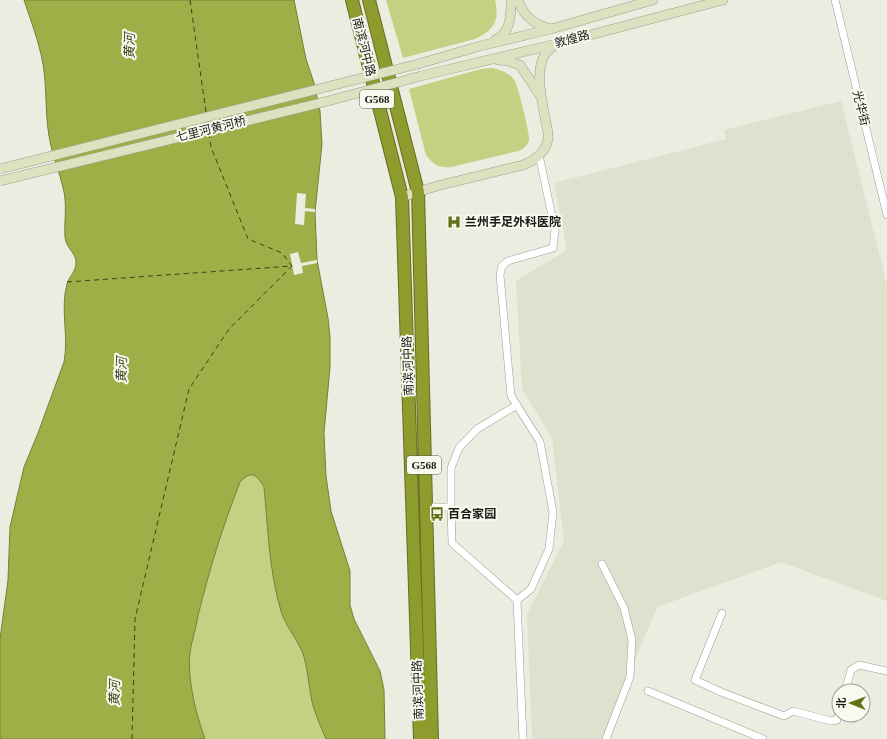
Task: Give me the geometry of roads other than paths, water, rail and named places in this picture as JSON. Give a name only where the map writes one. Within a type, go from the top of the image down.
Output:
[{"type":"highway","name":"南滨河中路","points":[[352,0],[402,197],[420,739]]},
{"type":"highway","name":"南滨河中路","points":[[369,0],[418,192],[432,739]]},
{"type":"main road","points":[[480,46],[502,37],[511,21],[511,0]]},
{"type":"main road","points":[[517,0],[526,16],[542,26],[551,29]]},
{"type":"main road","name":"敦煌路","points":[[418,64],[653,0]]},
{"type":"main road","name":"敦煌路","points":[[421,76],[556,44],[723,0]]},
{"type":"main road","points":[[402,197],[436,186],[523,165],[532,161],[539,155],[548,139],[540,73],[544,55],[556,44]]},
{"type":"main road","points":[[490,60],[508,61],[520,65],[542,98]]},
{"type":"main road","name":"七里河黄河桥","points":[[0,169],[418,64]]},
{"type":"main road","name":"七里河黄河桥","points":[[0,181],[320,103],[421,76]]},
{"type":"street","name":"光华街","points":[[835,0],[887,215]]},
{"type":"street","points":[[517,600],[530,589],[549,549],[553,512],[540,442],[511,396],[500,275],[502,266],[508,260],[553,248],[555,230],[539,155]]},
{"type":"street","points":[[517,405],[477,429],[459,448],[452,468],[451,507],[452,543],[517,600],[524,739]]},
{"type":"street","points":[[426,507],[451,507]]},
{"type":"street","points":[[602,564],[624,608],[632,640],[630,677],[606,739]]},
{"type":"street","points":[[722,613],[695,680],[721,692],[784,716],[793,711],[831,721]]},
{"type":"street","points":[[847,683],[851,670],[859,665],[887,671]]},
{"type":"street","points":[[648,691],[763,739]]},
{"type":"water","name":"黄河","points":[[24,0],[294,0],[306,59],[314,83],[320,111],[322,144],[315,212],[317,260],[330,337],[330,367],[324,433],[326,476],[331,511],[350,571],[350,605],[354,619],[380,671],[384,690],[385,739],[326,739],[316,716],[312,702],[307,668],[302,651],[283,617],[277,596],[270,549],[264,487],[259,479],[254,475],[251,475],[244,478],[240,482],[228,515],[207,582],[190,652],[189,662],[191,685],[198,719],[205,739],[0,739],[0,639],[8,580],[10,527],[24,467],[64,362],[66,342],[64,313],[65,293],[76,262],[76,259],[67,244],[65,237],[65,198],[49,136],[43,64]]},
{"type":"place","name":"兰州手足外科医院","points":[[454,222]]},
{"type":"place","name":"百合家园","points":[[437,514]]}]
